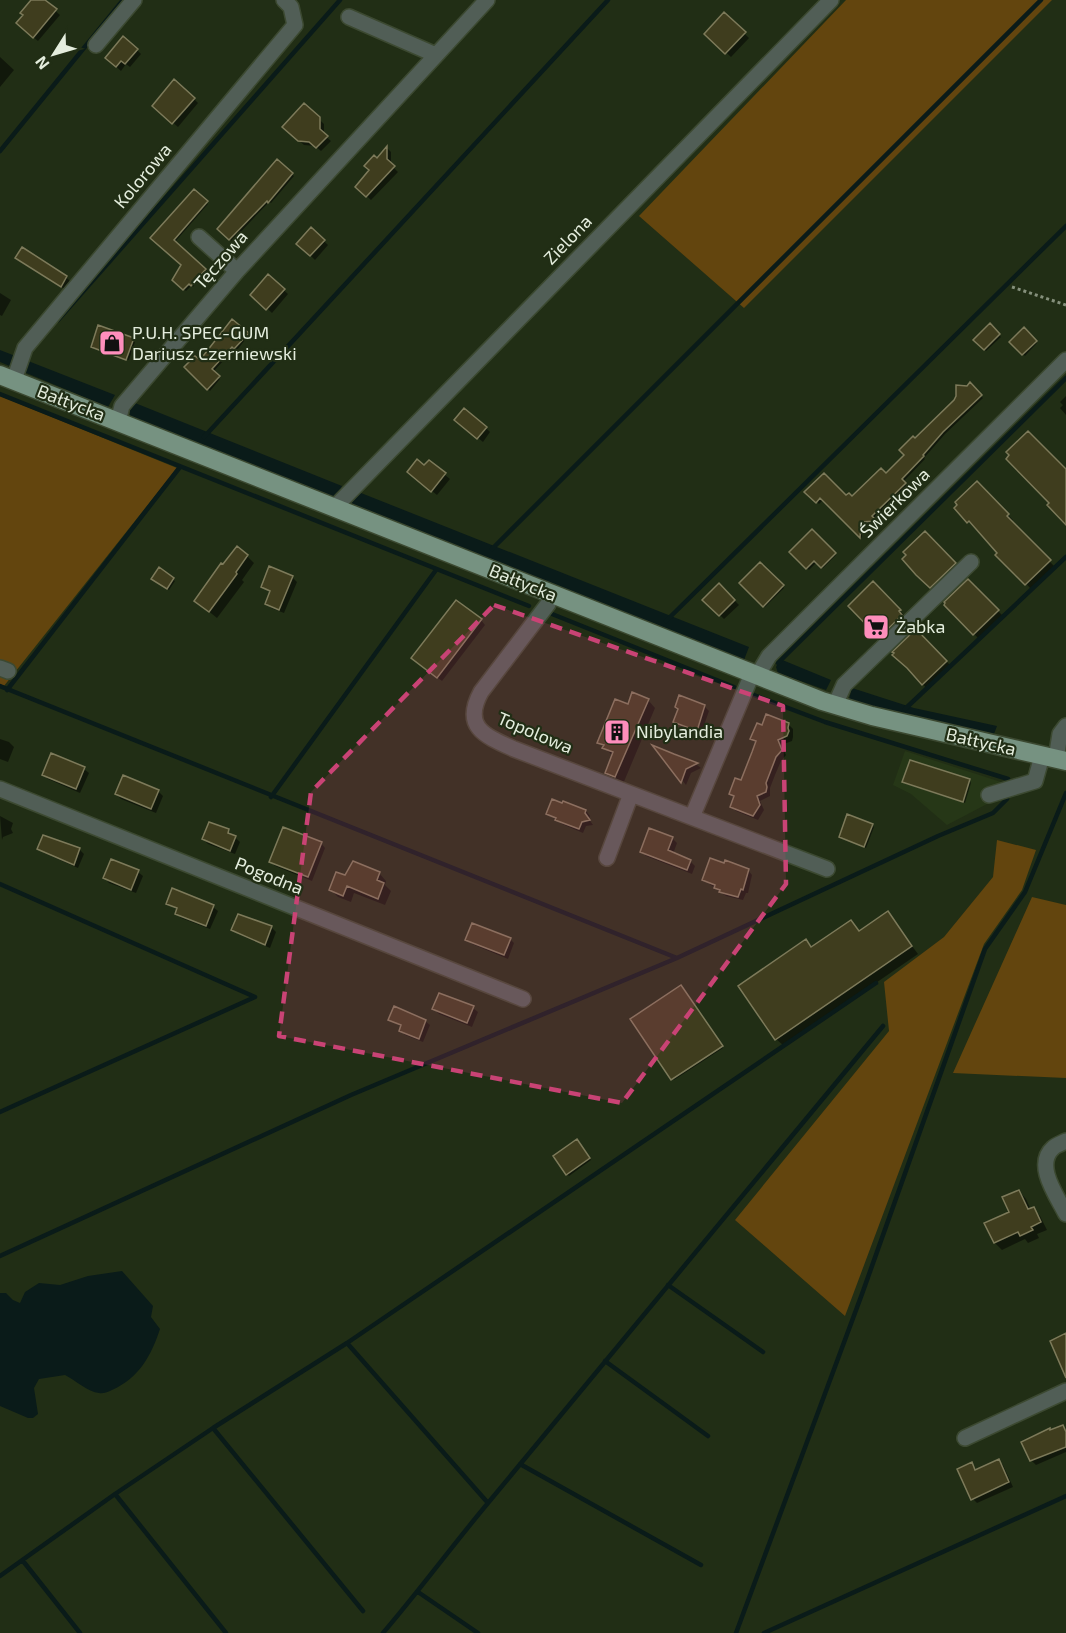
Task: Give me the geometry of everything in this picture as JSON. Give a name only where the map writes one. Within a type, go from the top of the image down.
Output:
[{"type":"main road","name":"Bałtycka","points":[[10,375],[118,421],[552,595],[835,705],[912,726],[1057,756]]},
{"type":"street","points":[[96,45],[134,0]]},
{"type":"street","name":"Kolorowa","points":[[10,375],[24,348],[295,25],[291,6],[284,0]]},
{"type":"street","name":"Tęczowa","points":[[118,421],[122,406],[237,271],[487,0]]},
{"type":"street","name":"Zielona","points":[[334,507],[831,0]]},
{"type":"street","points":[[349,17],[436,55]]},
{"type":"street","points":[[199,237],[237,271]]},
{"type":"street","name":"Świerkowa","points":[[754,675],[769,656],[1066,360]]},
{"type":"street","points":[[835,705],[844,686],[971,562]]},
{"type":"street","name":"Topolowa","points":[[552,595],[549,604],[481,692],[474,705],[474,719],[480,730],[494,740],[827,869]]},
{"type":"street","points":[[692,817],[754,675]]},
{"type":"street","points":[[989,795],[1035,781],[1057,756],[1060,734],[1066,726]]},
{"type":"street","name":"Pogodna","points":[[0,789],[523,999]]},
{"type":"street","points":[[607,858],[631,794]]},
{"type":"street","points":[[1066,1141],[1053,1147],[1046,1160],[1047,1177],[1066,1214]]},
{"type":"street","points":[[965,1438],[1066,1391]]},
{"type":"path","points":[[1012,287],[1066,305]]},
{"type":"highlighted area","points":[[494,605],[783,706],[786,884],[622,1103],[279,1036],[311,792]]},
{"type":"shaded area","points":[[846,0],[1052,0],[744,308],[639,216]]},
{"type":"shaded area","points":[[0,350],[115,395],[108,407],[0,362]]},
{"type":"shaded area","points":[[0,396],[177,468],[4,686],[0,684]]},
{"type":"shaded area","points":[[135,403],[342,486],[338,495],[331,498],[130,416],[130,410]]},
{"type":"shaded area","points":[[356,491],[749,647],[744,660],[349,505],[350,498]]},
{"type":"shaded area","points":[[780,659],[831,680],[826,690],[778,673],[776,667]]},
{"type":"shaded area","points":[[852,688],[914,708],[997,726],[994,734],[862,704],[849,699]]},
{"type":"shaded area","points":[[905,751],[1001,782],[1006,794],[947,825],[911,794],[893,785]]},
{"type":"shaded area","points":[[997,840],[1036,850],[1022,890],[984,944],[845,1316],[735,1220],[889,1031],[884,982],[944,937],[993,877]]},
{"type":"shaded area","points":[[1032,897],[1066,905],[1066,1078],[953,1073]]},
{"type":"shaded area","points":[[122,1271],[153,1306],[151,1317],[160,1329],[148,1357],[137,1373],[121,1385],[102,1393],[90,1390],[65,1375],[39,1379],[34,1388],[38,1414],[33,1418],[0,1406],[0,1293],[6,1293],[20,1303],[25,1292],[39,1283],[60,1285],[88,1276]]},
{"type":"building","points":[[31,0],[45,0],[57,9],[33,38],[16,23],[23,15],[20,13]]},
{"type":"building","points":[[724,12],[746,32],[725,54],[704,34]]},
{"type":"building","points":[[123,36],[138,49],[125,64],[121,61],[116,67],[105,58]]},
{"type":"building","points":[[174,79],[195,98],[172,124],[152,106]]},
{"type":"building","points":[[304,103],[320,117],[320,129],[328,136],[316,148],[309,142],[298,141],[282,127]]},
{"type":"building","points":[[387,146],[387,159],[395,166],[366,197],[355,187],[369,170],[364,166],[374,155],[377,158]]},
{"type":"building","points":[[277,159],[293,173],[268,203],[267,201],[229,240],[217,229]]},
{"type":"building","points":[[194,189],[208,201],[174,240],[206,269],[191,286],[189,284],[183,290],[172,280],[181,265],[150,238]]},
{"type":"building","points":[[311,227],[325,240],[310,256],[296,244]]},
{"type":"building","points":[[22,247],[67,276],[61,287],[15,258]]},
{"type":"building","points":[[268,274],[285,289],[266,310],[250,295]]},
{"type":"building","points":[[232,319],[249,333],[234,349],[232,347],[212,369],[220,376],[207,390],[184,367],[195,356],[200,360]]},
{"type":"building","points":[[990,323],[1000,334],[984,350],[973,340]]},
{"type":"building","name":"P.U.H. SPEC-GUM Dariusz Czerniewski","points":[[98,325],[134,338],[126,360],[91,347]]},
{"type":"building","points":[[1024,327],[1037,341],[1022,355],[1009,342]]},
{"type":"building","points":[[970,382],[982,395],[943,432],[902,479],[906,483],[872,516],[877,521],[861,522],[860,538],[820,498],[816,503],[804,492],[824,473],[846,495],[849,493],[852,496],[881,468],[886,473],[904,455],[899,450],[913,436],[915,438],[954,400],[956,385],[967,386]]},
{"type":"building","points":[[464,408],[487,427],[477,439],[454,420]]},
{"type":"building","points":[[1028,431],[1066,469],[1066,525],[1047,505],[1049,503],[1006,459],[1009,455],[1006,452]]},
{"type":"building","points":[[417,459],[424,465],[429,460],[446,473],[431,492],[407,472]]},
{"type":"building","points":[[977,481],[1009,514],[1007,516],[1051,560],[1025,585],[995,555],[997,553],[969,521],[967,523],[954,508],[957,505],[955,502]]},
{"type":"building","points":[[812,529],[836,553],[821,568],[814,561],[806,569],[789,552]]},
{"type":"building","points":[[925,531],[956,563],[930,588],[902,559],[906,555],[903,552]]},
{"type":"building","points":[[237,546],[248,555],[209,612],[194,601],[221,563],[223,564]]},
{"type":"building","points":[[760,562],[784,585],[763,607],[739,583]]},
{"type":"building","points":[[269,566],[293,576],[279,610],[265,604],[270,591],[261,587]]},
{"type":"building","points":[[159,567],[174,578],[167,589],[151,579]]},
{"type":"building","points":[[968,579],[999,610],[973,635],[944,605],[944,602]]},
{"type":"building","points":[[873,581],[901,610],[899,611],[902,615],[879,638],[848,606]]},
{"type":"building","points":[[719,583],[735,600],[719,616],[702,600]]},
{"type":"building","points":[[456,600],[482,619],[437,678],[411,658]]},
{"type":"building","points":[[916,629],[947,661],[922,685],[892,655],[894,653],[892,652]]},
{"type":"building","name":"Nibylandia","points":[[632,692],[649,699],[615,777],[605,773],[613,752],[602,748],[604,745],[597,743],[615,699],[628,704]]},
{"type":"building","points":[[679,695],[705,705],[697,731],[673,722],[678,709],[675,707]]},
{"type":"building","points":[[766,714],[789,723],[789,731],[787,736],[778,740],[782,750],[776,757],[766,783],[766,792],[757,796],[760,805],[753,816],[730,807],[734,796],[729,794],[735,778],[741,780],[756,741],[750,739],[757,723],[762,725]]},
{"type":"building","points":[[652,745],[698,763],[686,769],[681,783]]},
{"type":"building","points":[[51,753],[85,767],[76,789],[42,775]]},
{"type":"building","points":[[910,760],[970,779],[963,802],[902,782]]},
{"type":"building","points":[[123,775],[159,790],[151,809],[115,794]]},
{"type":"building","points":[[552,799],[586,810],[585,813],[590,820],[582,822],[579,829],[555,820],[556,818],[546,814]]},
{"type":"building","points":[[847,814],[873,824],[864,847],[839,837]]},
{"type":"building","points":[[209,822],[229,829],[228,833],[236,836],[230,851],[202,839]]},
{"type":"building","points":[[283,827],[322,842],[308,877],[269,862]]},
{"type":"building","points":[[649,828],[673,837],[668,850],[691,860],[687,870],[640,852]]},
{"type":"building","points":[[43,835],[80,848],[74,865],[37,849]]},
{"type":"building","points":[[710,858],[724,863],[725,860],[749,869],[743,890],[741,889],[738,897],[719,892],[720,890],[714,888],[715,885],[702,880]]},
{"type":"building","points":[[111,859],[139,870],[131,890],[103,878]]},
{"type":"building","points":[[353,861],[380,872],[377,880],[384,883],[378,899],[347,886],[343,896],[329,890],[336,872],[345,875]]},
{"type":"building","points":[[172,888],[214,905],[206,926],[175,914],[177,908],[166,904]]},
{"type":"building","points":[[888,911],[912,946],[775,1040],[738,986],[806,939],[811,947],[851,920],[859,931]]},
{"type":"building","points":[[238,914],[272,926],[265,945],[231,930]]},
{"type":"building","points":[[472,923],[511,938],[504,955],[465,940]]},
{"type":"building","points":[[681,985],[723,1046],[671,1080],[630,1019]]},
{"type":"building","points":[[439,993],[474,1006],[467,1023],[432,1009]]},
{"type":"building","points":[[394,1006],[426,1020],[419,1039],[399,1031],[401,1025],[388,1020]]},
{"type":"building","points":[[577,1139],[590,1158],[566,1175],[553,1156]]},
{"type":"building","points":[[1019,1190],[1028,1209],[1034,1207],[1041,1222],[1031,1227],[1033,1230],[1020,1236],[1018,1232],[994,1243],[984,1223],[1009,1212],[1002,1197]]},
{"type":"building","points":[[1066,1333],[1066,1378],[1050,1341]]},
{"type":"building","points":[[1063,1425],[1066,1432],[1066,1447],[1030,1461],[1021,1442],[1050,1428],[1050,1430]]},
{"type":"building","points":[[999,1459],[1009,1482],[971,1500],[957,1469],[972,1462],[975,1470]]},
{"type":"waterway","points":[[0,151],[123,0]]},
{"type":"waterway","points":[[58,320],[340,0]]},
{"type":"waterway","points":[[204,437],[608,0]]},
{"type":"waterway","points":[[492,549],[1041,0]]},
{"type":"waterway","points":[[666,621],[1066,226]]},
{"type":"waterway","points":[[778,663],[1066,378]]},
{"type":"waterway","points":[[0,394],[529,606]]},
{"type":"waterway","points":[[7,690],[180,467]]},
{"type":"waterway","points":[[905,709],[1066,557]]},
{"type":"waterway","points":[[271,797],[436,570]]},
{"type":"waterway","points":[[552,614],[734,687]]},
{"type":"waterway","points":[[0,686],[677,958]]},
{"type":"waterway","points":[[754,695],[825,722],[1008,779]]},
{"type":"waterway","points":[[736,1633],[862,1294],[985,949],[1025,892],[1066,793]]},
{"type":"waterway","points":[[0,1256],[351,1095],[677,958],[938,836],[993,813],[1007,799]]},
{"type":"waterway","points":[[0,884],[255,997],[0,1112]]},
{"type":"waterway","points":[[0,1576],[115,1494],[213,1428],[347,1343],[876,983]]},
{"type":"waterway","points":[[488,1503],[883,1026]]},
{"type":"waterway","points":[[668,1285],[763,1352]]},
{"type":"waterway","points":[[347,1343],[488,1503],[383,1633]]},
{"type":"waterway","points":[[605,1361],[708,1436]]},
{"type":"waterway","points":[[213,1428],[363,1611]]},
{"type":"waterway","points":[[520,1464],[701,1565]]},
{"type":"waterway","points":[[115,1494],[226,1633]]},
{"type":"waterway","points":[[764,1633],[1066,1496]]},
{"type":"waterway","points":[[23,1561],[80,1633]]},
{"type":"waterway","points":[[418,1592],[478,1633]]},
{"type":"place","name":"P.U.H. SPEC-GUM Dariusz Czerniewski","points":[[112,343]]},
{"type":"place","name":"Żabka","points":[[876,627]]},
{"type":"place","name":"Nibylandia","points":[[617,732]]}]
